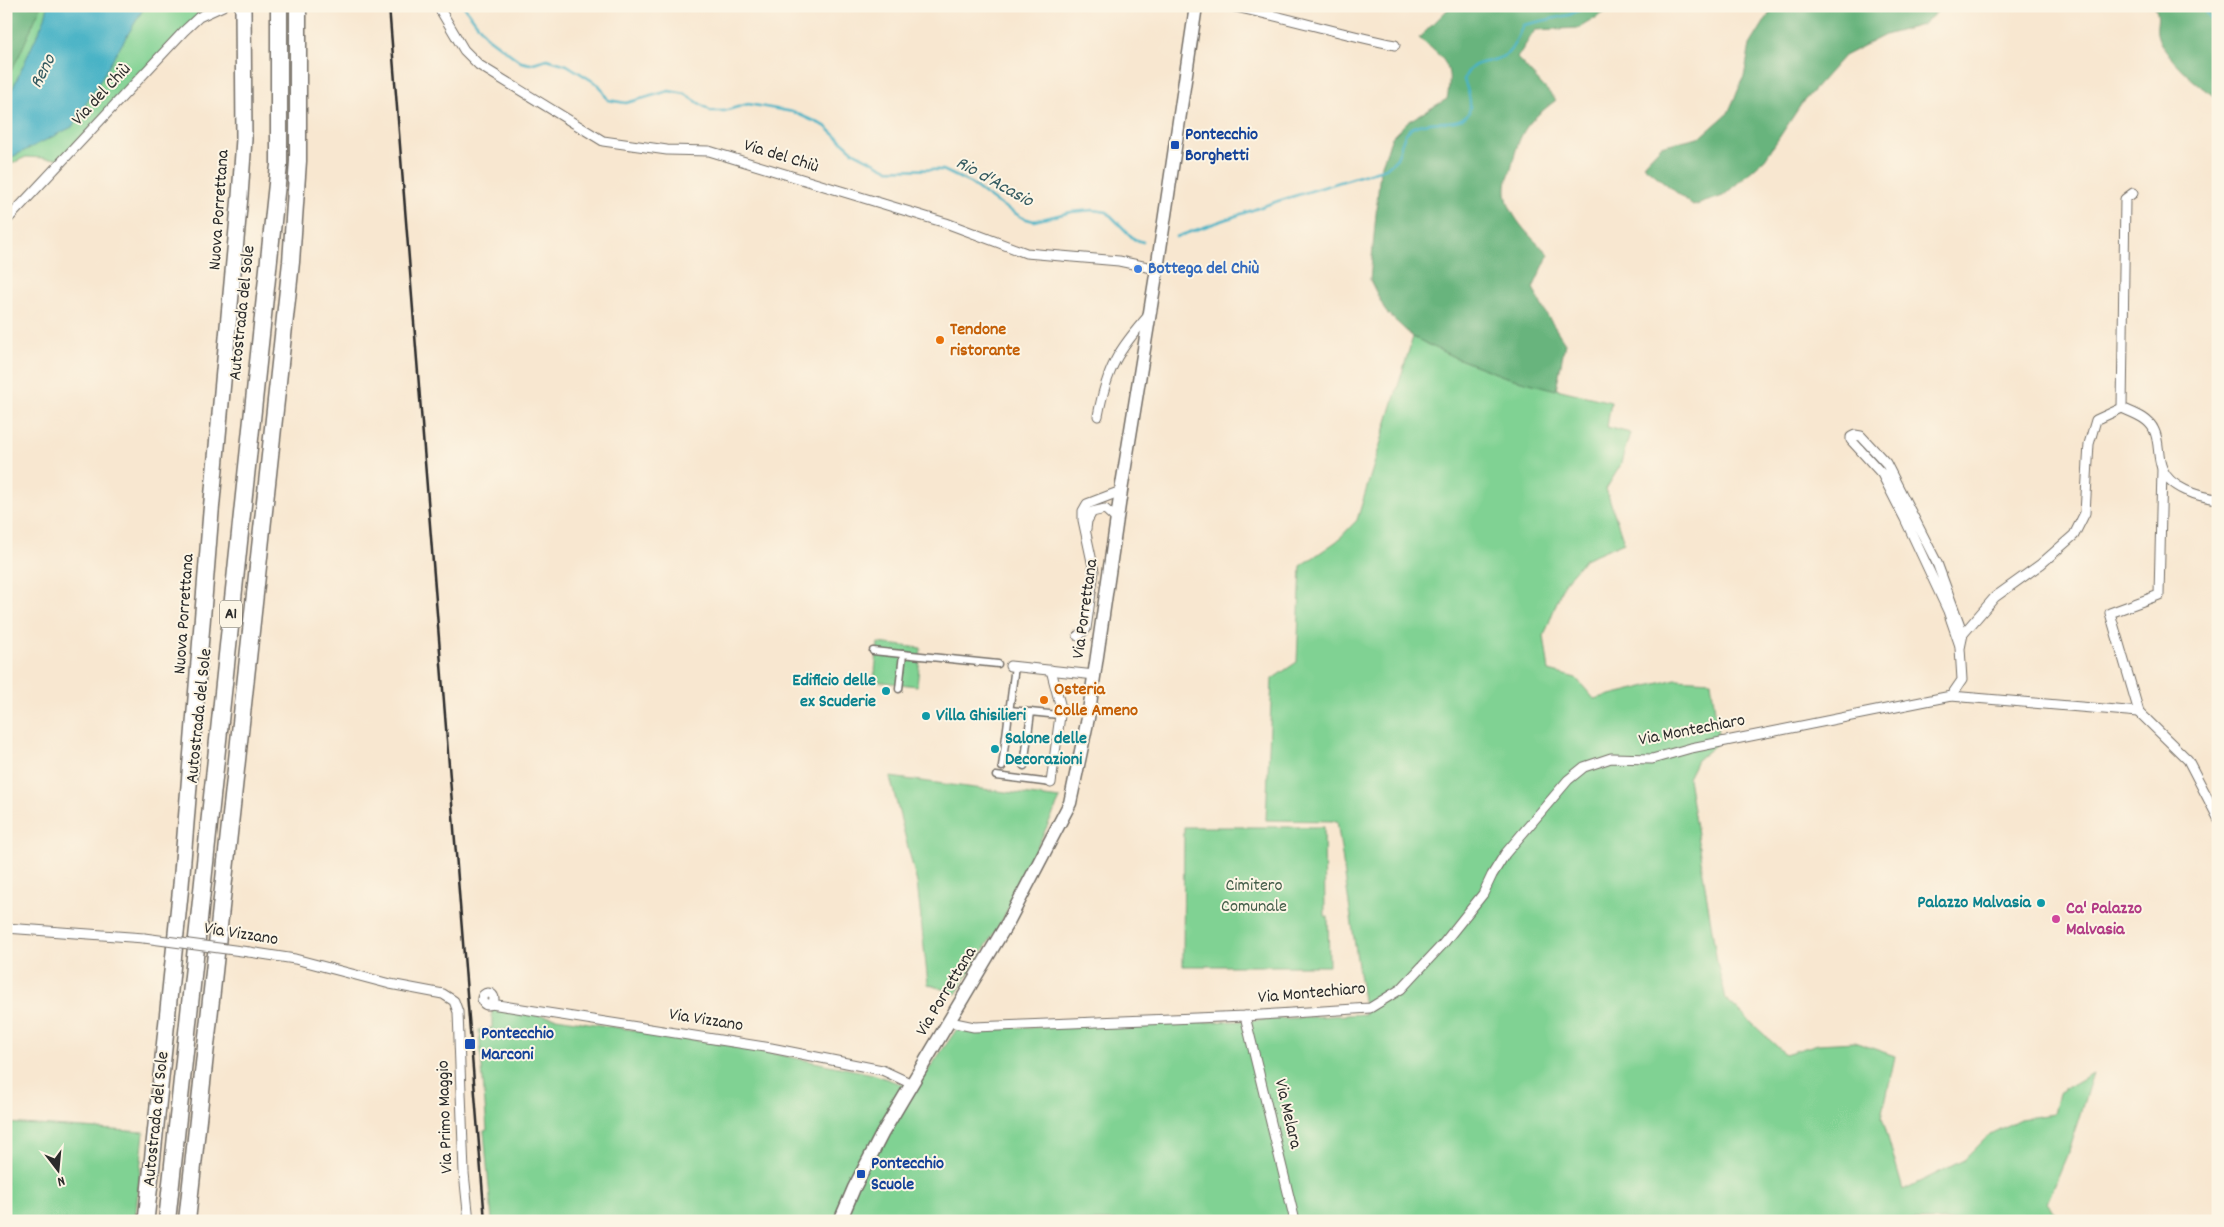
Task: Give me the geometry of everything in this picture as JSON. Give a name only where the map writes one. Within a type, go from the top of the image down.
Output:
[{"type":"highway","name":"Autostrada del Sole","points":[[167,1221],[279,165],[279,6]]},
{"type":"highway","name":"A1","points":[[187,1221],[291,262],[298,161],[298,6]]},
{"type":"highway","name":"Nuova Porrettana","points":[[146,1221],[181,885],[211,512],[239,215],[244,139],[243,8]]},
{"type":"main road","name":"Via Porrettana","points":[[840,1221],[861,1174],[1008,922],[1070,803],[1085,737],[1095,675],[1121,491],[1157,269],[1196,6]]},
{"type":"street","name":"Via del Chiù","points":[[8,215],[184,31],[199,17],[223,6]]},
{"type":"street","name":"Via del Chiù","points":[[438,6],[464,50],[479,65],[603,141],[667,150],[709,151],[946,223],[1026,253],[1119,261],[1157,269]]},
{"type":"street","points":[[1231,6],[1273,14],[1335,32],[1395,45]]},
{"type":"street","points":[[2122,408],[2125,199],[2133,193]]},
{"type":"street","points":[[1098,416],[1107,378],[1117,355],[1150,314]]},
{"type":"street","points":[[2122,408],[2142,418],[2154,429],[2162,469],[2159,595],[2110,613],[2139,712],[2188,760],[2218,818]]},
{"type":"street","points":[[1960,646],[1963,634],[1995,598],[2041,564],[2074,535],[2085,513],[2090,444],[2096,420],[2122,408]]},
{"type":"street","points":[[1950,696],[1962,680],[1960,646],[1948,611],[1906,519],[1882,474],[1851,440],[1851,437],[1855,435],[1861,436],[1886,463],[1937,563],[1963,634]]},
{"type":"street","points":[[2162,469],[2173,484],[2204,498],[2218,499]]},
{"type":"street","points":[[1078,636],[1086,629],[1094,571],[1083,520],[1083,511],[1087,504],[1121,491]]},
{"type":"street","points":[[1086,536],[1087,521],[1092,512],[1105,509],[1118,514]]},
{"type":"street","points":[[873,651],[998,664]]},
{"type":"street","points":[[899,689],[903,654]]},
{"type":"street","points":[[1051,670],[1060,715],[1051,783],[1000,773],[1010,710],[1013,666],[1051,670],[1095,675]]},
{"type":"street","name":"Via Montechiaro","points":[[950,1022],[974,1027],[1245,1016],[1370,1008],[1401,989],[1443,944],[1483,894],[1492,875],[1506,854],[1568,780],[1584,767],[1611,758],[1652,759],[1690,748],[1950,696],[2139,712]]},
{"type":"street","points":[[1010,710],[1060,715]]},
{"type":"street","points":[[1024,766],[1032,712]]},
{"type":"street","name":"Via Vizzano","points":[[6,928],[144,938],[294,959],[390,984],[443,994],[454,1001],[458,1012]]},
{"type":"street","name":"Via Vizzano","points":[[492,1002],[771,1048],[882,1070],[912,1084]]},
{"type":"street","name":"Via Primo Maggio","points":[[458,1012],[464,1173],[469,1221]]},
{"type":"street","name":"Via Melara","points":[[1245,1016],[1295,1221]]},
{"type":"green space","points":[[6,6],[214,6],[63,159],[26,157],[6,166]]},
{"type":"green space","points":[[6,6],[41,6],[6,80]]},
{"type":"green space","points":[[1451,6],[1615,6],[1579,28],[1535,30],[1517,58],[1556,100],[1526,127],[1515,153],[1506,187],[1509,206],[1514,216],[1527,233],[1549,254],[1533,288],[1545,312],[1565,343],[1556,390],[1506,377],[1454,357],[1413,337],[1386,312],[1370,280],[1380,170],[1392,137],[1407,122],[1447,99],[1449,77],[1445,63],[1441,57],[1419,38]]},
{"type":"green space","points":[[1760,6],[1944,6],[1922,25],[1885,35],[1844,56],[1802,103],[1765,159],[1723,196],[1693,206],[1643,165],[1661,146],[1702,136],[1728,113],[1744,77],[1750,45],[1771,11]]},
{"type":"green space","points":[[2155,6],[2218,6],[2218,98],[2202,88],[2167,53],[2158,37],[2157,11]]},
{"type":"green space","points":[[1413,337],[1454,357],[1506,377],[1611,402],[1607,427],[1630,433],[1620,466],[1606,489],[1624,542],[1585,559],[1564,583],[1544,636],[1549,671],[1576,678],[1594,699],[1676,679],[1711,681],[1719,742],[1697,760],[1688,778],[1717,962],[1726,999],[1785,1054],[1818,1044],[1854,1042],[1895,1056],[1882,1117],[1903,1190],[1964,1160],[1990,1134],[2020,1119],[2053,1114],[2058,1093],[2093,1073],[2067,1155],[2047,1203],[2063,1221],[492,1221],[484,1131],[487,1130],[479,1030],[492,1028],[492,1008],[736,1046],[873,1074],[915,1089],[957,1029],[1241,1021],[1365,1014],[1337,821],[1266,820],[1272,679],[1297,662],[1301,566],[1337,541],[1357,520]]},
{"type":"green space","points":[[878,643],[921,648],[917,686],[874,681]]},
{"type":"green space","points":[[890,777],[1060,799],[1003,919],[956,994],[928,984],[917,883]]},
{"type":"green space","name":"Cimitero Comunale","points":[[1184,827],[1324,827],[1325,916],[1328,917],[1329,966],[1183,966]]},
{"type":"green space","points":[[6,1123],[144,1132],[135,1221],[6,1221]]},
{"type":"water","name":"Reno","points":[[48,6],[145,6],[72,127],[6,160],[6,97],[10,94],[45,18]]},
{"type":"waterway","name":"Rio d'Acasio","points":[[464,6],[486,36],[521,62],[530,64],[547,59],[567,65],[599,85],[608,100],[626,103],[669,91],[685,94],[711,111],[724,111],[748,104],[793,112],[825,126],[854,152],[887,169],[943,170],[970,183],[996,202],[1023,218],[1034,221],[1071,212],[1093,210],[1107,212],[1134,239],[1143,242]]},
{"type":"waterway","name":"Rio d'Acasio","points":[[1176,237],[1278,201],[1386,168],[1397,158],[1403,138],[1407,132],[1416,126],[1463,119],[1469,112],[1470,100],[1464,80],[1468,72],[1477,64],[1496,60],[1508,53],[1523,25],[1569,15],[1588,6]]},
{"type":"waterway","points":[[2203,6],[2218,33]]},
{"type":"railway","points":[[389,6],[485,1221]]},
{"type":"place","name":"Pontecchio Borghetti","points":[[1175,145]]},
{"type":"place","name":"Bottega del Chiù","points":[[1138,269]]},
{"type":"place","name":"Tendone ristorante","points":[[940,340]]},
{"type":"place","name":"Edificio delle ex Scuderie","points":[[886,691]]},
{"type":"place","name":"Osteria Colle Ameno","points":[[1044,700]]},
{"type":"place","name":"Villa Ghisilieri","points":[[926,716]]},
{"type":"place","name":"Salone delle Decorazioni","points":[[995,749]]},
{"type":"place","name":"Palazzo Malvasia","points":[[2041,903]]},
{"type":"place","name":"Ca' Palazzo Malvasia","points":[[2056,919]]},
{"type":"place","name":"Pontecchio Marconi","points":[[470,1044]]},
{"type":"place","name":"Pontecchio Scuole","points":[[861,1174]]}]
